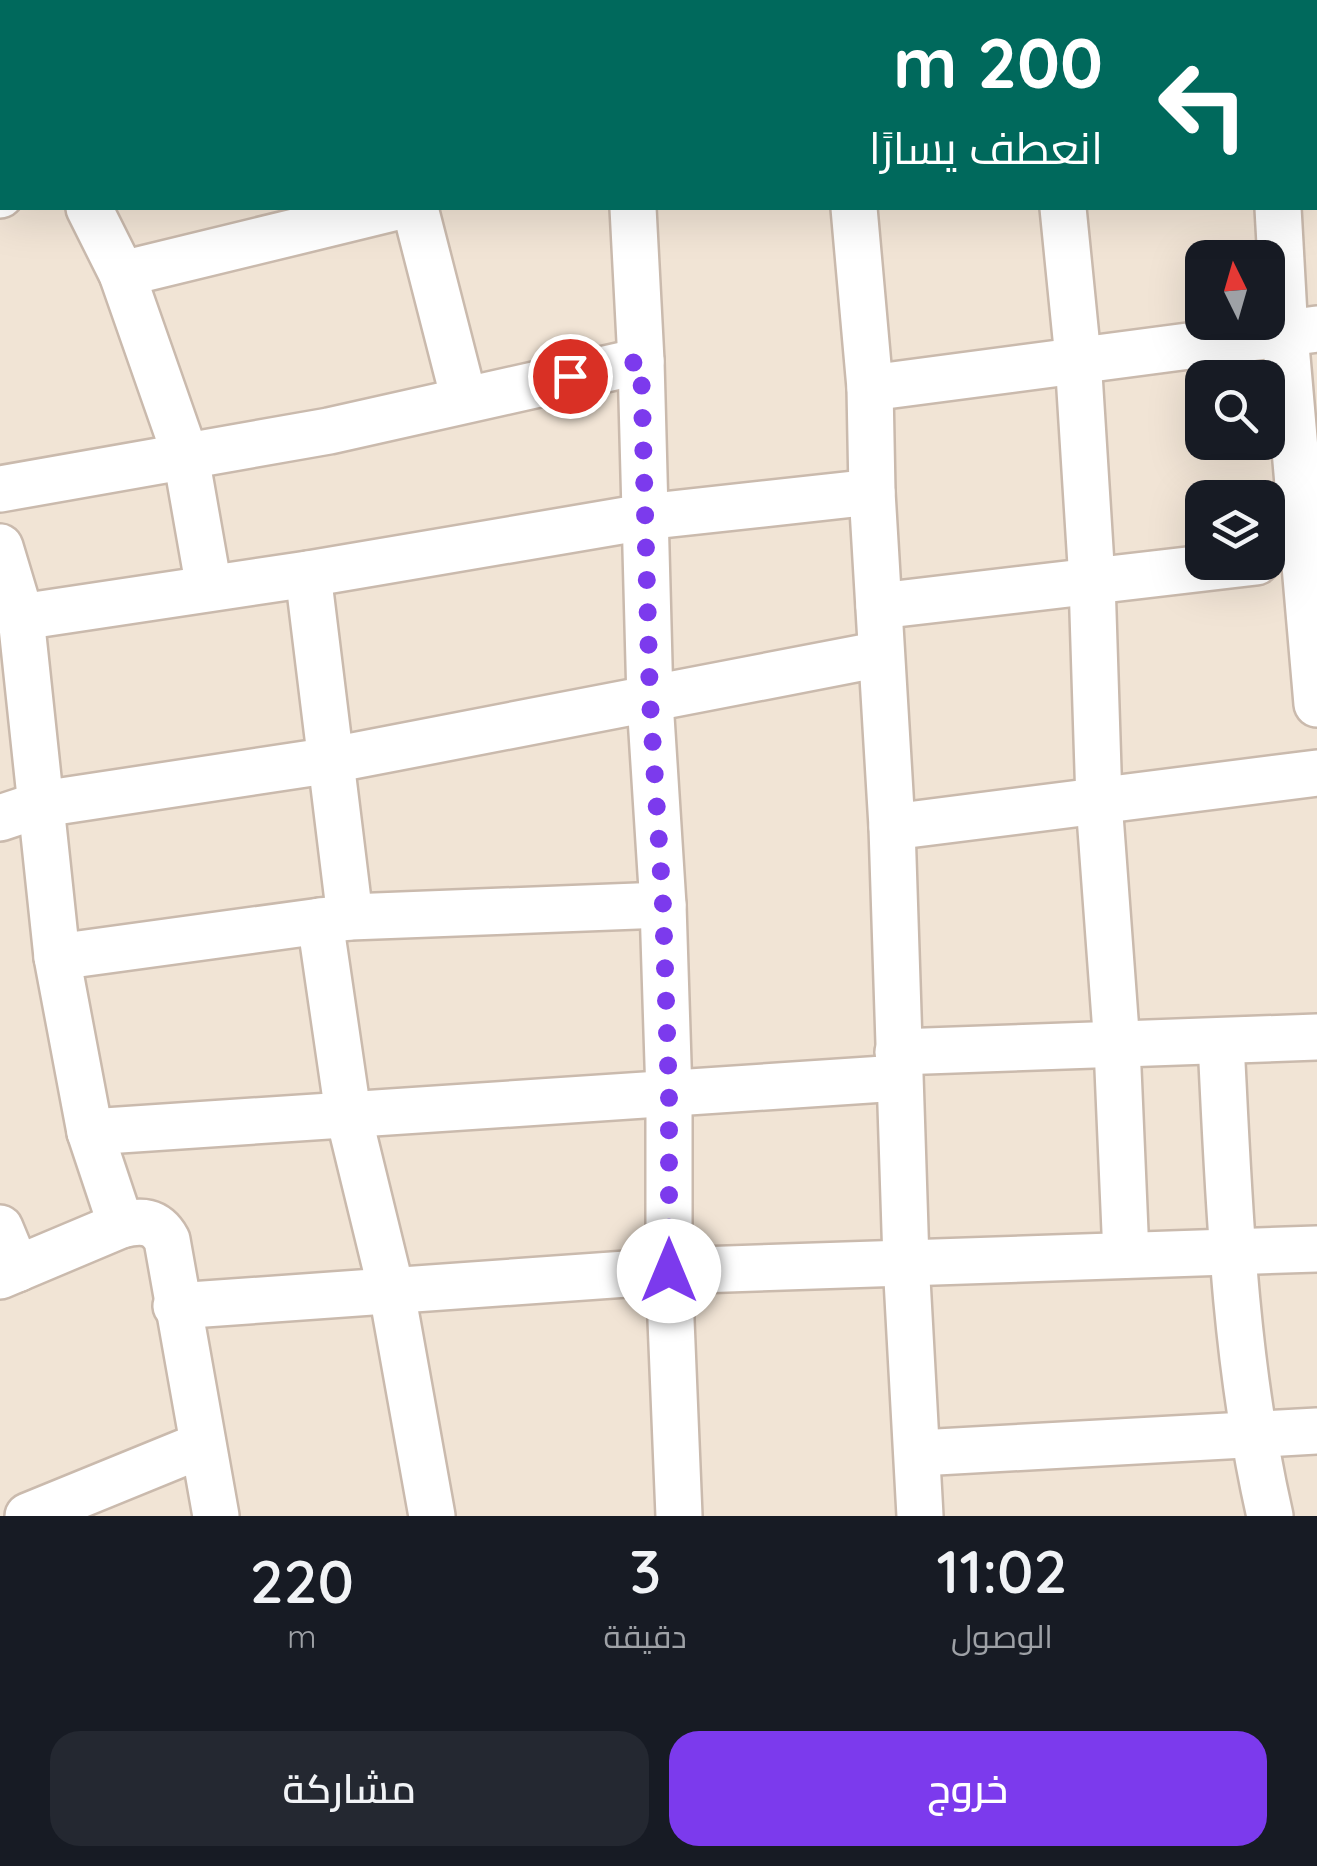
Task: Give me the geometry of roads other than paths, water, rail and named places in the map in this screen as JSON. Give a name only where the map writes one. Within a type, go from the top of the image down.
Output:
[{"type":"street","points":[[90,210],[122,274],[186,457],[209,588]]},
{"type":"street","points":[[122,274],[369,210]]},
{"type":"street","points":[[416,210],[464,399]]},
{"type":"street","points":[[632,210],[641,361],[650,701],[663,905],[669,1271],[680,1516]]},
{"type":"street","points":[[854,210],[870,388],[920,1516]]},
{"type":"street","points":[[1062,210],[1078,358],[1092,581],[1099,802],[1126,1255]]},
{"type":"street","points":[[1278,210],[1301,331],[1296,558],[1317,704]]},
{"type":"street","points":[[870,388],[1301,331]]},
{"type":"street","points":[[0,489],[330,430],[641,361]]},
{"type":"street","points":[[21,617],[308,574],[644,517],[872,492]]},
{"type":"street","points":[[0,547],[21,617],[13,672],[42,804],[58,957],[90,1132],[121,1225]]},
{"type":"street","points":[[879,606],[1185,570]]},
{"type":"street","points":[[308,574],[332,760],[335,919],[348,1113],[392,1293],[432,1516]]},
{"type":"street","points":[[0,818],[42,804],[332,760],[881,654]]},
{"type":"street","points":[[892,828],[1317,773]]},
{"type":"street","points":[[58,957],[335,919],[663,905]]},
{"type":"street","points":[[90,1132],[669,1095],[898,1065],[1116,1046],[1317,1038]]},
{"type":"street","points":[[1221,1042],[1231,1253],[1251,1434],[1270,1516]]},
{"type":"street","points":[[6,1258],[121,1225],[145,1222],[162,1231],[167,1240],[216,1516]]},
{"type":"street","points":[[176,1306],[669,1271],[1317,1249]]},
{"type":"street","points":[[919,1453],[1317,1431]]},
{"type":"street","points":[[28,1516],[202,1445]]}]
